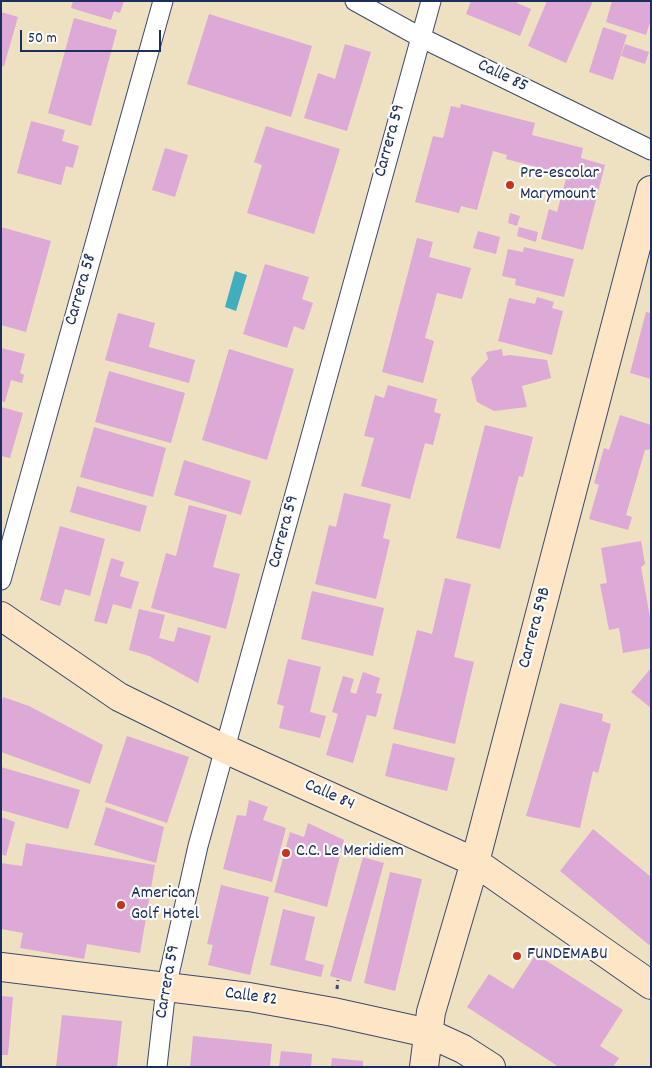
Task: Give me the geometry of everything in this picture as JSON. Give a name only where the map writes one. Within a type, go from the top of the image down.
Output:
[{"type":"street","name":"Carrera 58","points":[[1,580],[163,1]]},
{"type":"street","name":"Calle 85","points":[[355,1],[420,37],[651,150]]},
{"type":"street","name":"Carrera 59","points":[[157,1067],[166,988],[198,846],[431,1]]},
{"type":"street","name":"Carrera 59B","points":[[424,1067],[432,1012],[475,862],[651,190]]},
{"type":"street","name":"Calle 84","points":[[1,616],[119,697],[225,750],[475,862],[651,985]]},
{"type":"street","name":"Calle 82","points":[[1,967],[249,997],[333,1012],[428,1033],[463,1049],[490,1067]]},
{"type":"water","points":[[235,271],[247,275],[236,311],[225,307]]},
{"type":"building","points":[[73,1],[124,1],[120,13],[114,11],[111,20],[71,8]]},
{"type":"building","points":[[471,1],[517,1],[517,3],[531,9],[520,36],[466,14]]},
{"type":"building","points":[[547,1],[593,1],[566,63],[528,46]]},
{"type":"building","points":[[612,1],[651,1],[651,19],[646,35],[606,22]]},
{"type":"building","points":[[1,12],[18,17],[4,66],[1,66]]},
{"type":"building","points":[[209,14],[312,46],[291,117],[187,84]]},
{"type":"building","points":[[74,18],[117,30],[91,126],[48,113]]},
{"type":"building","points":[[603,27],[627,35],[613,80],[589,72]]},
{"type":"building","points":[[345,44],[371,52],[347,131],[304,118],[318,73],[335,79]]},
{"type":"building","points":[[625,44],[649,52],[645,64],[621,56]]},
{"type":"building","points":[[461,104],[535,123],[532,135],[583,148],[581,158],[605,165],[583,250],[541,239],[549,209],[557,212],[567,175],[506,159],[507,155],[493,151],[477,210],[461,206],[459,213],[415,202],[433,136],[443,138],[451,106],[460,108]]},
{"type":"building","points":[[31,121],[65,130],[62,141],[79,146],[73,168],[66,166],[61,185],[17,173]]},
{"type":"building","points":[[266,126],[340,149],[314,234],[247,213],[262,165],[254,162]]},
{"type":"building","points":[[165,148],[188,155],[175,197],[152,190]]},
{"type":"building","points":[[510,213],[520,216],[517,226],[508,223]]},
{"type":"building","points":[[1,227],[51,241],[26,332],[1,325]]},
{"type":"building","points":[[519,227],[538,232],[536,242],[517,236]]},
{"type":"building","points":[[478,231],[500,237],[496,254],[473,248]]},
{"type":"building","points":[[417,238],[433,242],[429,257],[471,268],[462,299],[437,293],[425,338],[434,341],[423,383],[382,372]]},
{"type":"building","points":[[524,247],[574,259],[564,297],[515,285],[516,279],[502,276],[508,249],[523,252]]},
{"type":"building","points":[[265,264],[309,277],[302,299],[313,303],[304,330],[294,326],[287,348],[243,334]]},
{"type":"building","points":[[537,297],[554,302],[552,308],[563,311],[552,355],[498,341],[509,298],[535,304]]},
{"type":"building","points":[[646,312],[651,313],[651,379],[630,373]]},
{"type":"building","points":[[118,313],[155,323],[149,347],[195,360],[189,383],[105,360]]},
{"type":"building","points":[[1,348],[25,354],[20,373],[24,375],[22,383],[11,380],[5,402],[1,401]]},
{"type":"building","points":[[229,349],[294,369],[267,460],[202,440]]},
{"type":"building","points":[[502,349],[503,356],[510,355],[547,360],[551,378],[522,386],[527,407],[494,411],[477,402],[471,378],[488,359],[486,352]]},
{"type":"building","points":[[109,371],[185,393],[171,443],[95,422]]},
{"type":"building","points":[[388,385],[437,399],[434,412],[441,414],[433,445],[425,443],[410,499],[361,486],[374,438],[364,436],[375,395],[384,398]]},
{"type":"building","points":[[1,407],[23,413],[10,458],[1,456]]},
{"type":"building","points":[[620,415],[651,425],[651,449],[645,450],[626,515],[632,517],[628,530],[589,519],[599,485],[594,483],[604,448],[609,450]]},
{"type":"building","points":[[485,425],[533,437],[523,477],[519,476],[500,549],[456,538]]},
{"type":"building","points":[[94,427],[166,448],[153,497],[80,477]]},
{"type":"building","points":[[184,460],[251,481],[241,515],[174,495]]},
{"type":"building","points":[[77,486],[147,506],[140,532],[70,512]]},
{"type":"building","points":[[344,493],[391,504],[383,538],[390,540],[376,599],[315,584],[329,525],[336,527]]},
{"type":"building","points":[[189,505],[227,515],[213,567],[240,574],[226,629],[151,608],[166,553],[176,556]]},
{"type":"building","points":[[60,526],[105,539],[90,596],[65,589],[60,606],[40,600]]},
{"type":"building","points":[[641,541],[645,564],[641,567],[651,623],[651,648],[623,653],[619,628],[609,630],[600,584],[607,583],[601,548]]},
{"type":"building","points":[[111,558],[124,562],[120,576],[139,582],[131,609],[113,604],[107,624],[94,621]]},
{"type":"building","points":[[445,578],[471,584],[454,657],[474,662],[455,744],[393,729],[417,630],[432,634]]},
{"type":"building","points":[[312,591],[384,608],[373,656],[301,639]]},
{"type":"building","points":[[139,609],[165,615],[159,638],[174,642],[178,627],[211,636],[198,683],[149,656],[129,650]]},
{"type":"building","points":[[288,659],[321,667],[310,712],[326,716],[320,738],[279,728],[284,706],[277,704]]},
{"type":"building","points":[[651,668],[651,708],[631,692]]},
{"type":"building","points":[[363,672],[380,678],[376,693],[382,694],[376,717],[367,715],[353,763],[326,755],[338,714],[332,712],[343,676],[354,679],[350,692],[356,694]]},
{"type":"building","points":[[3,697],[29,706],[103,745],[90,784],[1,752],[1,704]]},
{"type":"building","points":[[560,703],[603,714],[602,721],[611,724],[598,773],[593,771],[580,828],[526,816]]},
{"type":"building","points":[[127,736],[189,757],[167,823],[105,802]]},
{"type":"building","points":[[393,743],[455,758],[447,791],[385,776]]},
{"type":"building","points":[[1,767],[80,790],[68,829],[1,810]]},
{"type":"building","points":[[249,800],[268,807],[263,820],[286,828],[272,882],[223,869],[237,815],[246,816]]},
{"type":"building","points":[[106,807],[164,827],[156,863],[94,845]]},
{"type":"building","points":[[1,817],[15,822],[6,856],[1,854]]},
{"type":"building","points":[[308,823],[344,840],[327,907],[274,892],[290,832],[304,837]]},
{"type":"building","points":[[593,829],[651,877],[651,943],[649,945],[560,871]]},
{"type":"building","points":[[26,843],[155,865],[140,953],[87,944],[84,959],[20,948],[23,933],[1,929],[1,863],[22,866]]},
{"type":"building","points":[[363,857],[384,863],[351,982],[330,976]]},
{"type":"building","points":[[390,872],[422,879],[395,991],[364,983]]},
{"type":"building","points":[[221,885],[269,897],[250,975],[208,965],[213,945],[207,944]]},
{"type":"building","points":[[283,909],[315,917],[305,960],[324,965],[321,977],[270,965]]},
{"type":"building","points":[[536,954],[623,1010],[600,1046],[619,1058],[613,1067],[559,1067],[467,1007],[489,974],[513,989]]},
{"type":"building","points":[[1,996],[13,997],[8,1055],[1,1055]]},
{"type":"building","points":[[62,1015],[122,1021],[117,1067],[56,1067]]},
{"type":"building","points":[[193,1036],[272,1044],[270,1067],[190,1067]]},
{"type":"building","points":[[281,1051],[312,1054],[311,1067],[279,1067]]},
{"type":"building","points":[[332,1058],[363,1061],[363,1067],[331,1067]]},
{"type":"place","name":"Pre-escolar Marymount","points":[[510,185]]},
{"type":"place","name":"C.C. Le Meridiem","points":[[286,853]]},
{"type":"place","name":"American Golf Hotel","points":[[121,905]]},
{"type":"place","name":"FUNDEMABU","points":[[517,956]]}]
